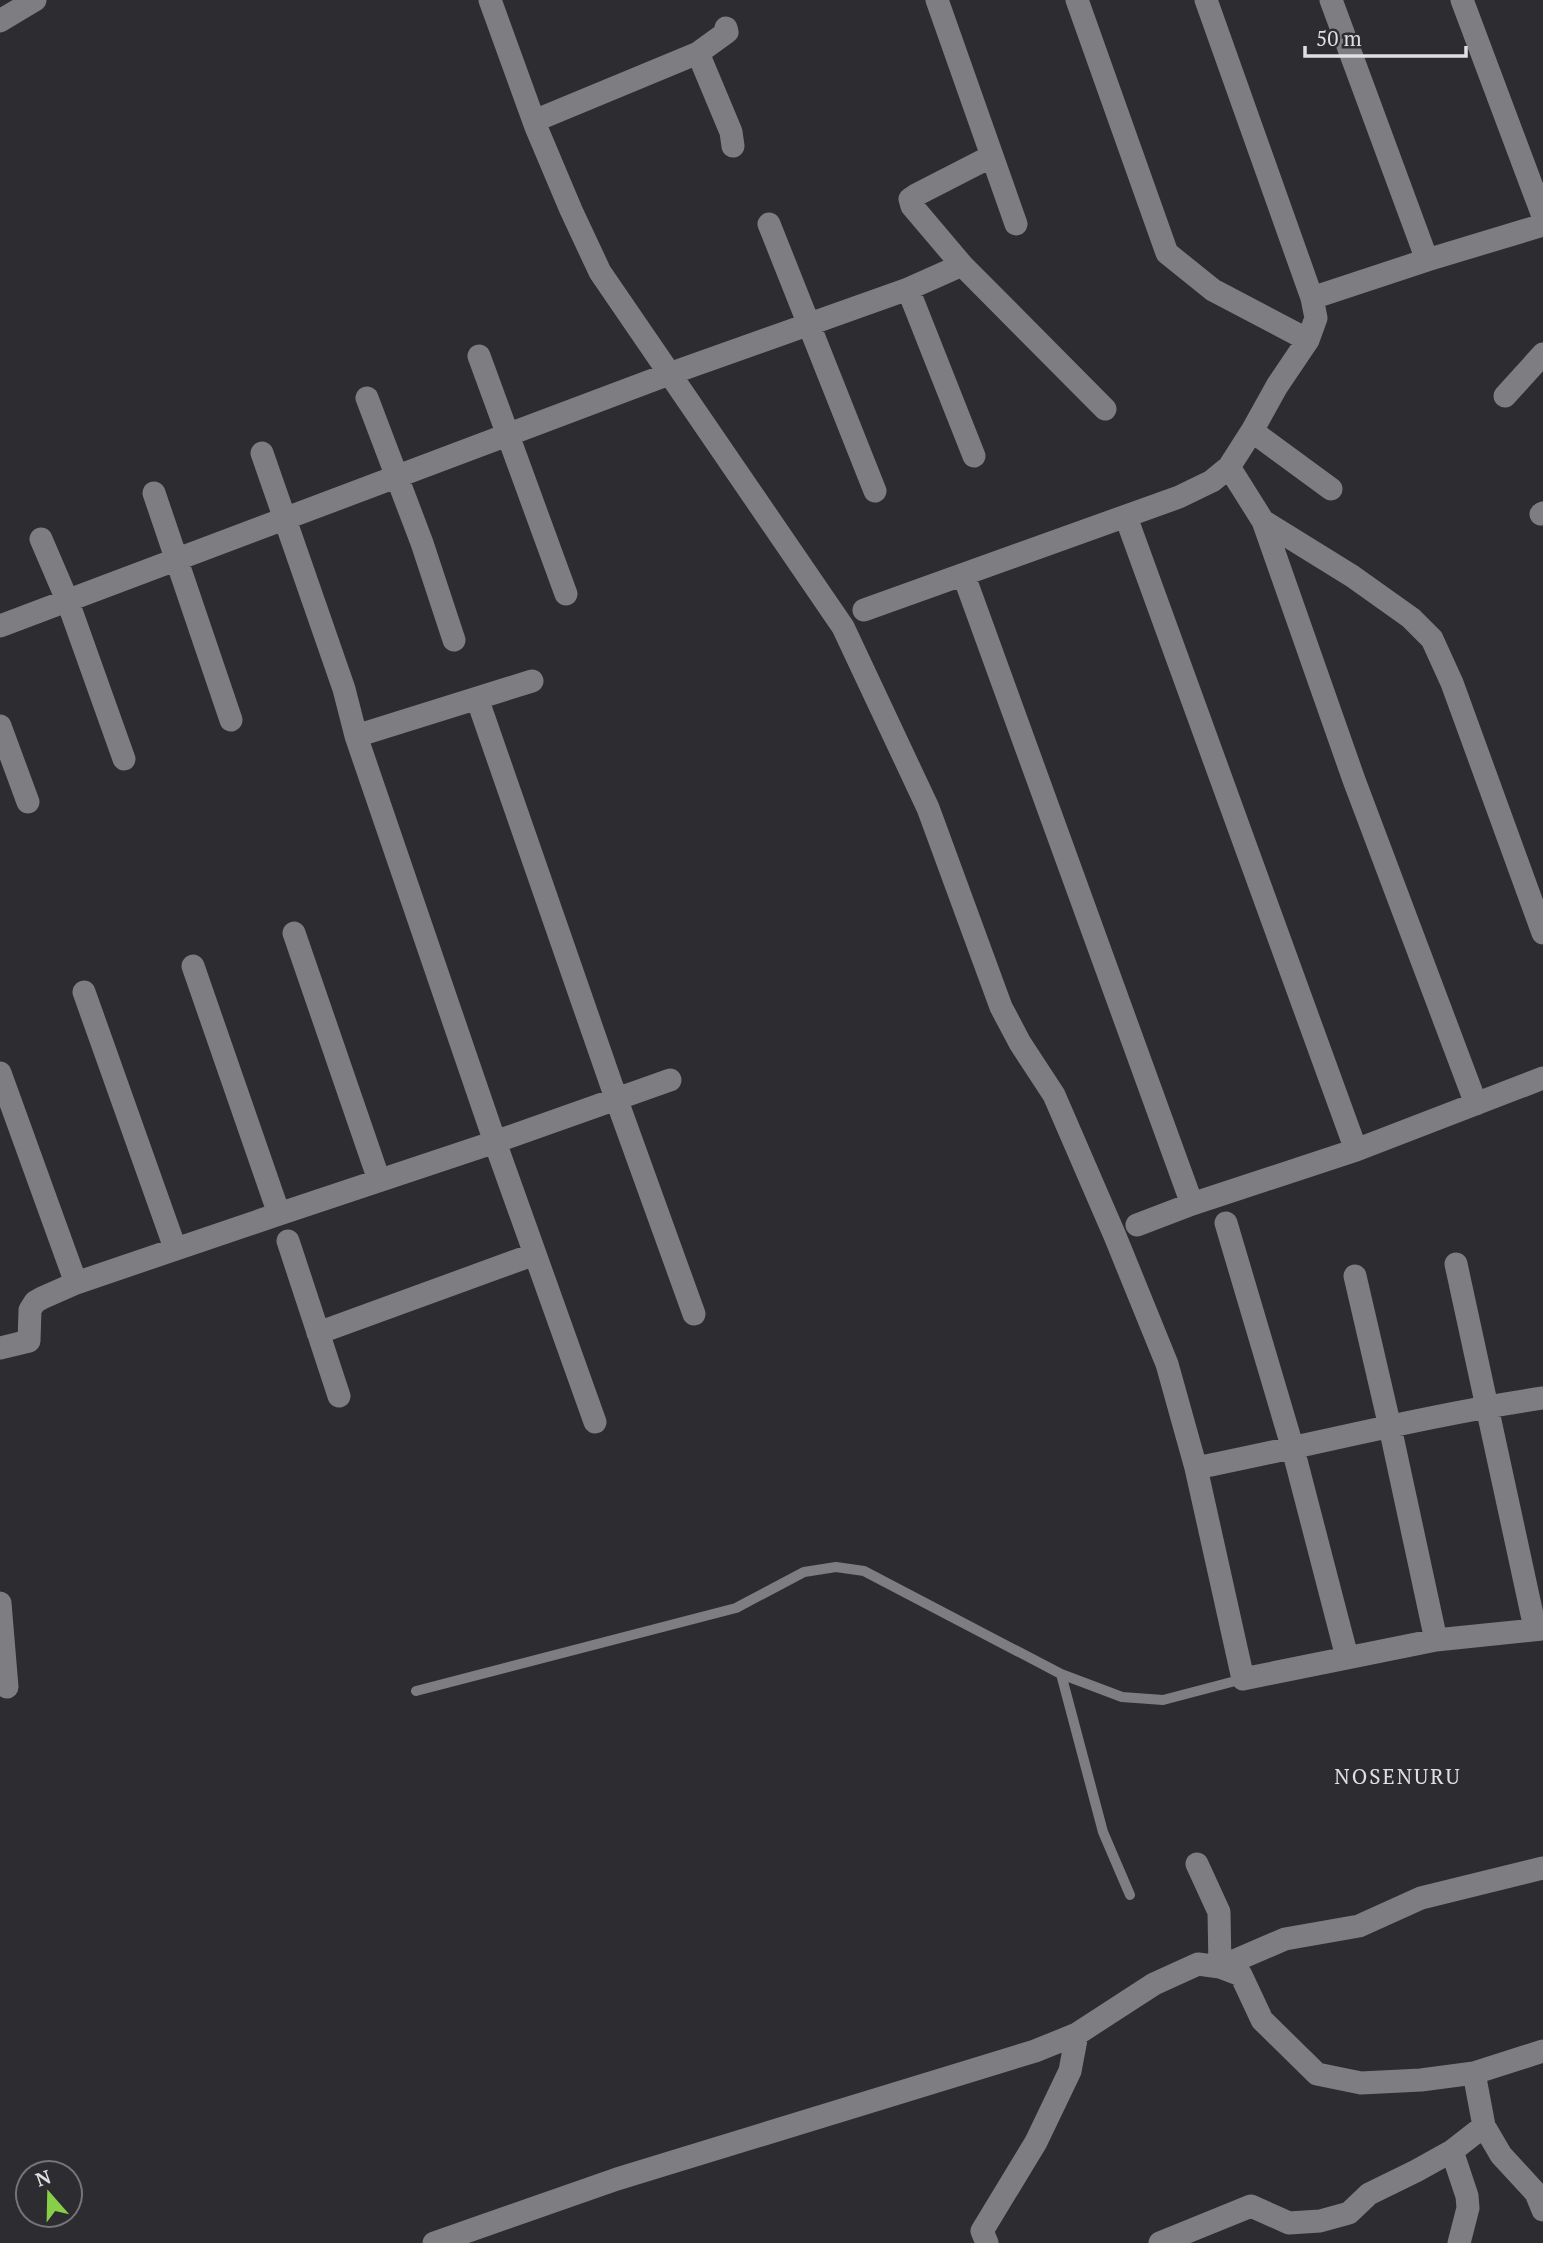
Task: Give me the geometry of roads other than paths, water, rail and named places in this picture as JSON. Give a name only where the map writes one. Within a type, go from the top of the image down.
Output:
[{"type":"street","points":[[0,21],[34,0]]},
{"type":"street","points":[[490,0],[534,121],[600,272],[843,627],[928,808],[1001,1007],[1020,1043],[1054,1095],[1167,1364],[1196,1468],[1243,1679],[1436,1640],[1539,1629],[1456,1264]]},
{"type":"street","points":[[937,0],[1016,224]]},
{"type":"street","points":[[1077,0],[1167,253],[1213,290],[1308,340]]},
{"type":"street","points":[[864,610],[1126,517],[1212,481],[1229,467],[1308,340],[1316,318],[1312,298],[1206,0]]},
{"type":"street","points":[[1331,0],[1427,260]]},
{"type":"street","points":[[1462,0],[1543,216]]},
{"type":"street","points":[[534,121],[698,53],[720,39],[727,32],[726,28]]},
{"type":"street","points":[[698,53],[731,132],[733,146]]},
{"type":"street","points":[[992,156],[910,199],[912,206],[962,265],[1105,409]]},
{"type":"street","points":[[769,224],[875,491]]},
{"type":"street","points":[[1312,298],[1543,225]]},
{"type":"street","points":[[0,626],[669,374],[908,289],[962,265]]},
{"type":"street","points":[[908,289],[974,456]]},
{"type":"street","points":[[1505,396],[1543,354]]},
{"type":"street","points":[[479,356],[566,594]]},
{"type":"street","points":[[367,398],[422,543],[454,640]]},
{"type":"street","points":[[1252,431],[1331,489]]},
{"type":"street","points":[[262,453],[495,1142],[595,1422]]},
{"type":"street","points":[[1229,467],[1263,521],[1354,780],[1476,1104]]},
{"type":"street","points":[[154,493],[231,720]]},
{"type":"street","points":[[1126,517],[1356,1150]]},
{"type":"street","points":[[1263,521],[1353,576],[1411,618],[1432,639],[1452,683],[1543,933]]},
{"type":"street","points":[[41,539],[68,602],[124,759]]},
{"type":"street","points":[[964,576],[1192,1204]]},
{"type":"street","points":[[356,736],[532,681]]},
{"type":"street","points":[[477,698],[694,1314]]},
{"type":"street","points":[[0,726],[28,802]]},
{"type":"street","points":[[294,933],[379,1180]]},
{"type":"street","points":[[193,966],[279,1214]]},
{"type":"street","points":[[85,992],[175,1248]]},
{"type":"street","points":[[0,1073],[76,1283]]},
{"type":"street","points":[[1137,1225],[1356,1150],[1543,1078]]},
{"type":"street","points":[[0,1348],[29,1341],[30,1310],[35,1302],[76,1283],[670,1080]]},
{"type":"street","points":[[1226,1223],[1293,1449],[1347,1657]]},
{"type":"street","points":[[288,1241],[339,1396]]},
{"type":"street","points":[[318,1333],[534,1254]]},
{"type":"street","points":[[1355,1276],[1436,1640]]},
{"type":"street","points":[[1196,1468],[1487,1406],[1543,1398]]},
{"type":"street","points":[[0,1603],[7,1687]]},
{"type":"street","points":[[1197,1864],[1219,1912],[1220,1967]]},
{"type":"street","points":[[1220,1967],[1285,1939],[1359,1926],[1421,1898],[1543,1868]]},
{"type":"street","points":[[434,2243],[617,2179],[1035,2051],[1077,2034],[1154,1984],[1198,1964],[1220,1967],[1241,1976],[1262,2020],[1317,2074],[1361,2083],[1422,2080],[1474,2073],[1543,2051]]},
{"type":"street","points":[[986,2243],[982,2231],[1036,2142],[1070,2071],[1077,2034]]},
{"type":"street","points":[[1474,2073],[1484,2126],[1500,2155],[1536,2193],[1543,2210]]},
{"type":"street","points":[[1160,2243],[1251,2206],[1289,2223],[1320,2221],[1349,2213],[1369,2193],[1452,2151],[1484,2126]]},
{"type":"street","points":[[1452,2151],[1468,2208],[1459,2243]]},
{"type":"lane","points":[[416,1691],[736,1608],[804,1572],[836,1567],[864,1571],[1061,1674],[1122,1697],[1163,1700],[1243,1679]]},
{"type":"lane","points":[[1061,1674],[1103,1832],[1130,1895]]},
{"type":"district","name":"NOSENURU","points":[[1398,1776]]}]
